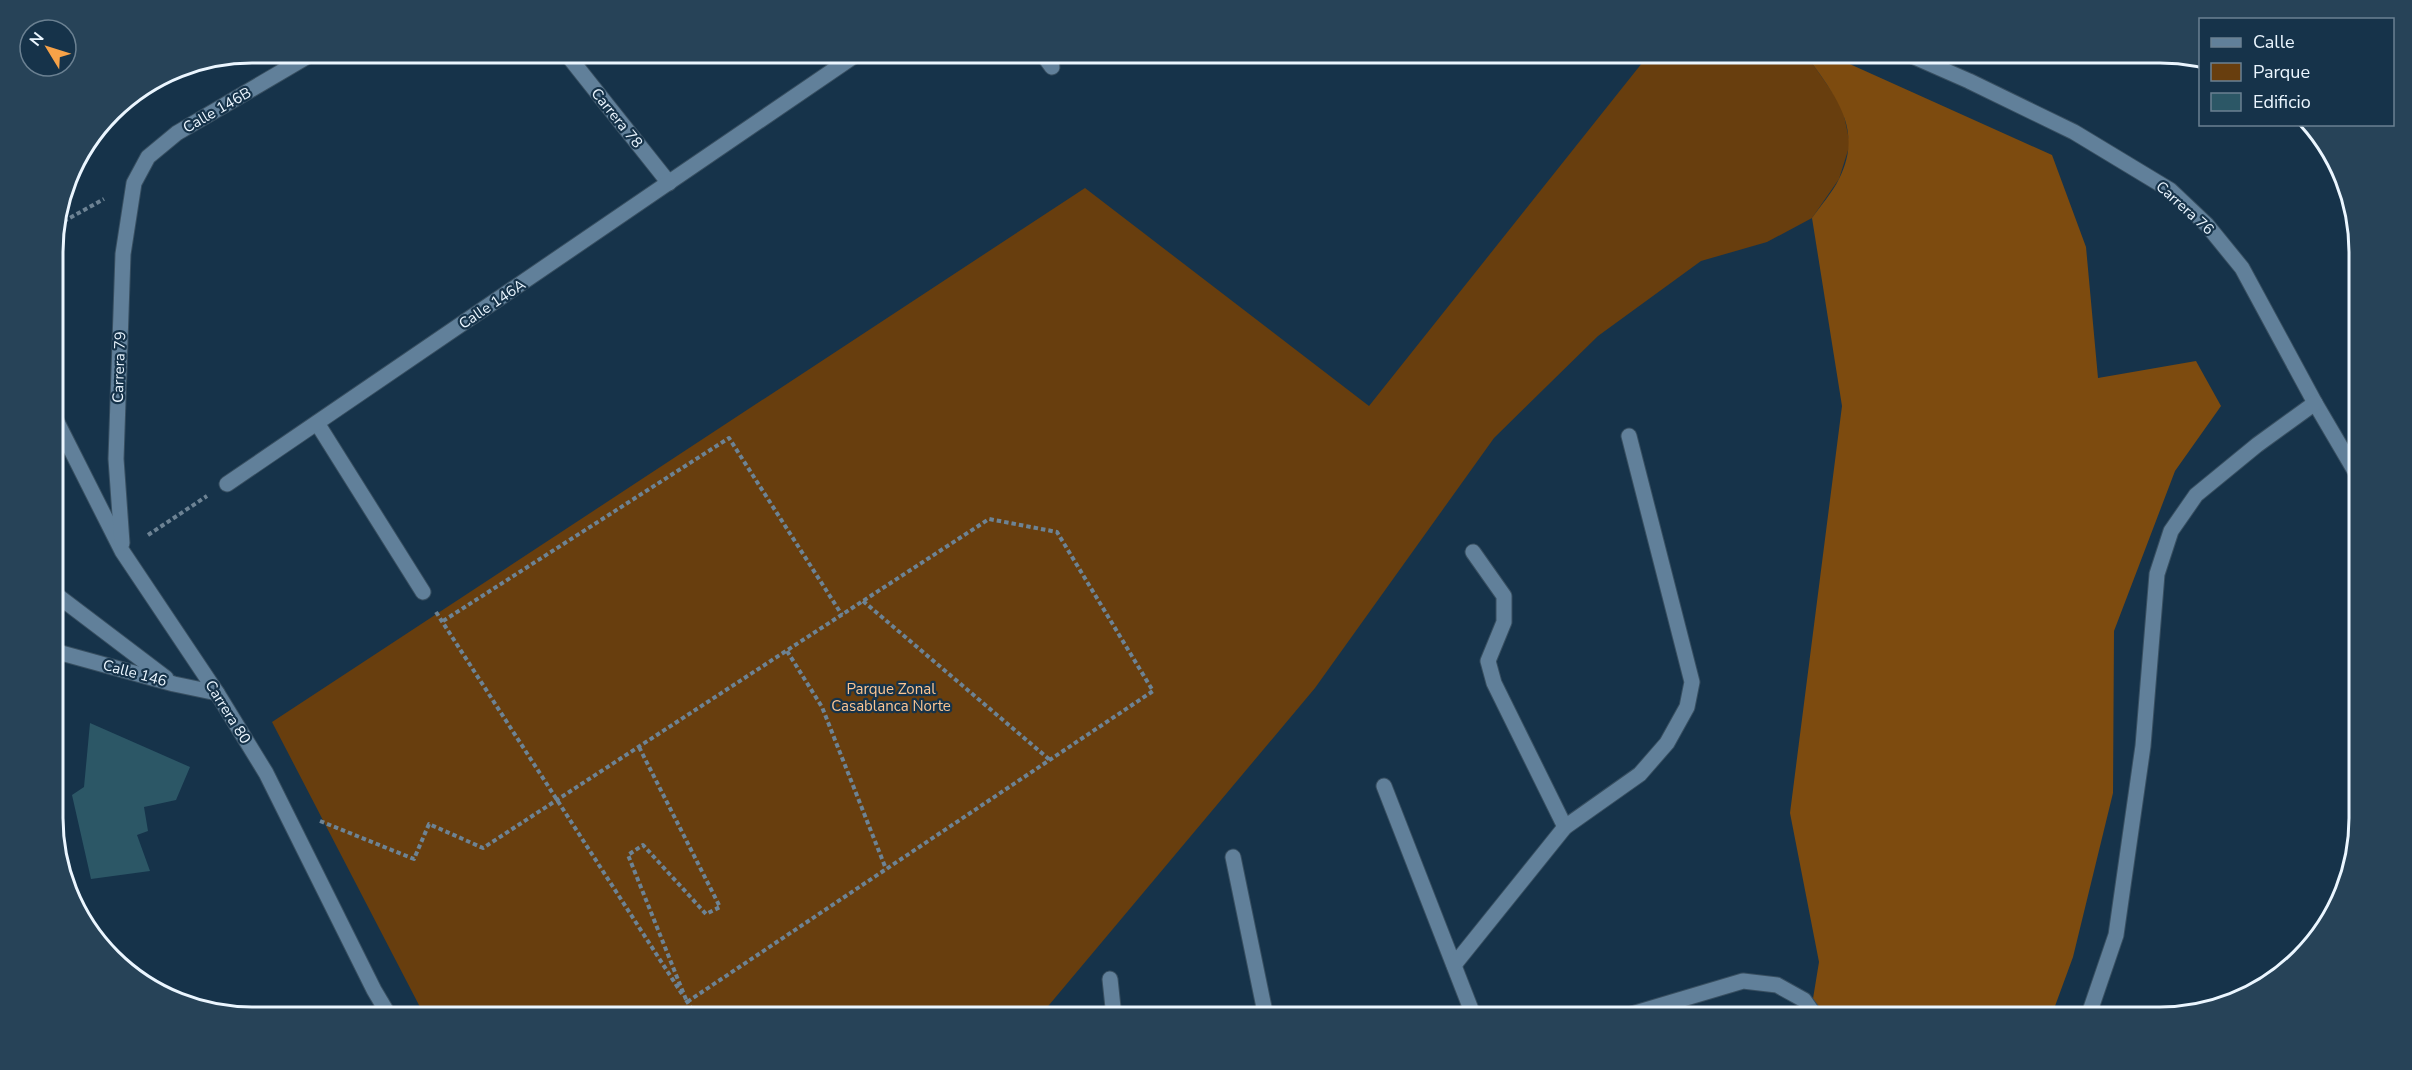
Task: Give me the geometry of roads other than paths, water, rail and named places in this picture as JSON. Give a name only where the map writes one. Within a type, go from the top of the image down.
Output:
[{"type":"street","name":"Calle 146B","points":[[134,183],[148,157],[177,134],[296,63]]},
{"type":"street","name":"Carrera 78","points":[[574,63],[669,183]]},
{"type":"street","name":"Calle 146A","points":[[227,484],[844,63]]},
{"type":"street","points":[[1049,63],[1052,67]]},
{"type":"street","name":"Carrera 76","points":[[1927,63],[2074,132],[2170,190],[2207,225],[2242,268],[2349,461]]},
{"type":"street","name":"Carrera 79","points":[[122,551],[117,448],[123,255],[134,183]]},
{"type":"street","points":[[2091,1007],[2116,935],[2143,746],[2157,574],[2171,531],[2196,495],[2315,403]]},
{"type":"street","points":[[317,423],[423,592]]},
{"type":"street","name":"Carrera 80","points":[[63,434],[122,551],[217,693],[283,807],[384,1007]]},
{"type":"street","points":[[1454,965],[1565,827],[1640,774],[1667,743],[1687,707],[1692,682],[1629,436]]},
{"type":"street","points":[[1473,552],[1504,597],[1504,622],[1488,661],[1494,683],[1565,827]]},
{"type":"street","points":[[63,601],[174,684]]},
{"type":"street","name":"Calle 146","points":[[63,653],[174,684],[217,693]]},
{"type":"street","points":[[1384,786],[1470,1007]]},
{"type":"street","points":[[1233,857],[1264,1007]]},
{"type":"street","points":[[1110,979],[1113,1007]]},
{"type":"street","points":[[1656,1007],[1743,981],[1777,985],[1804,1000],[1809,1007]]},
{"type":"park label","name":"Parque Zonal Casablanca Norte","points":[[891,698]]}]
